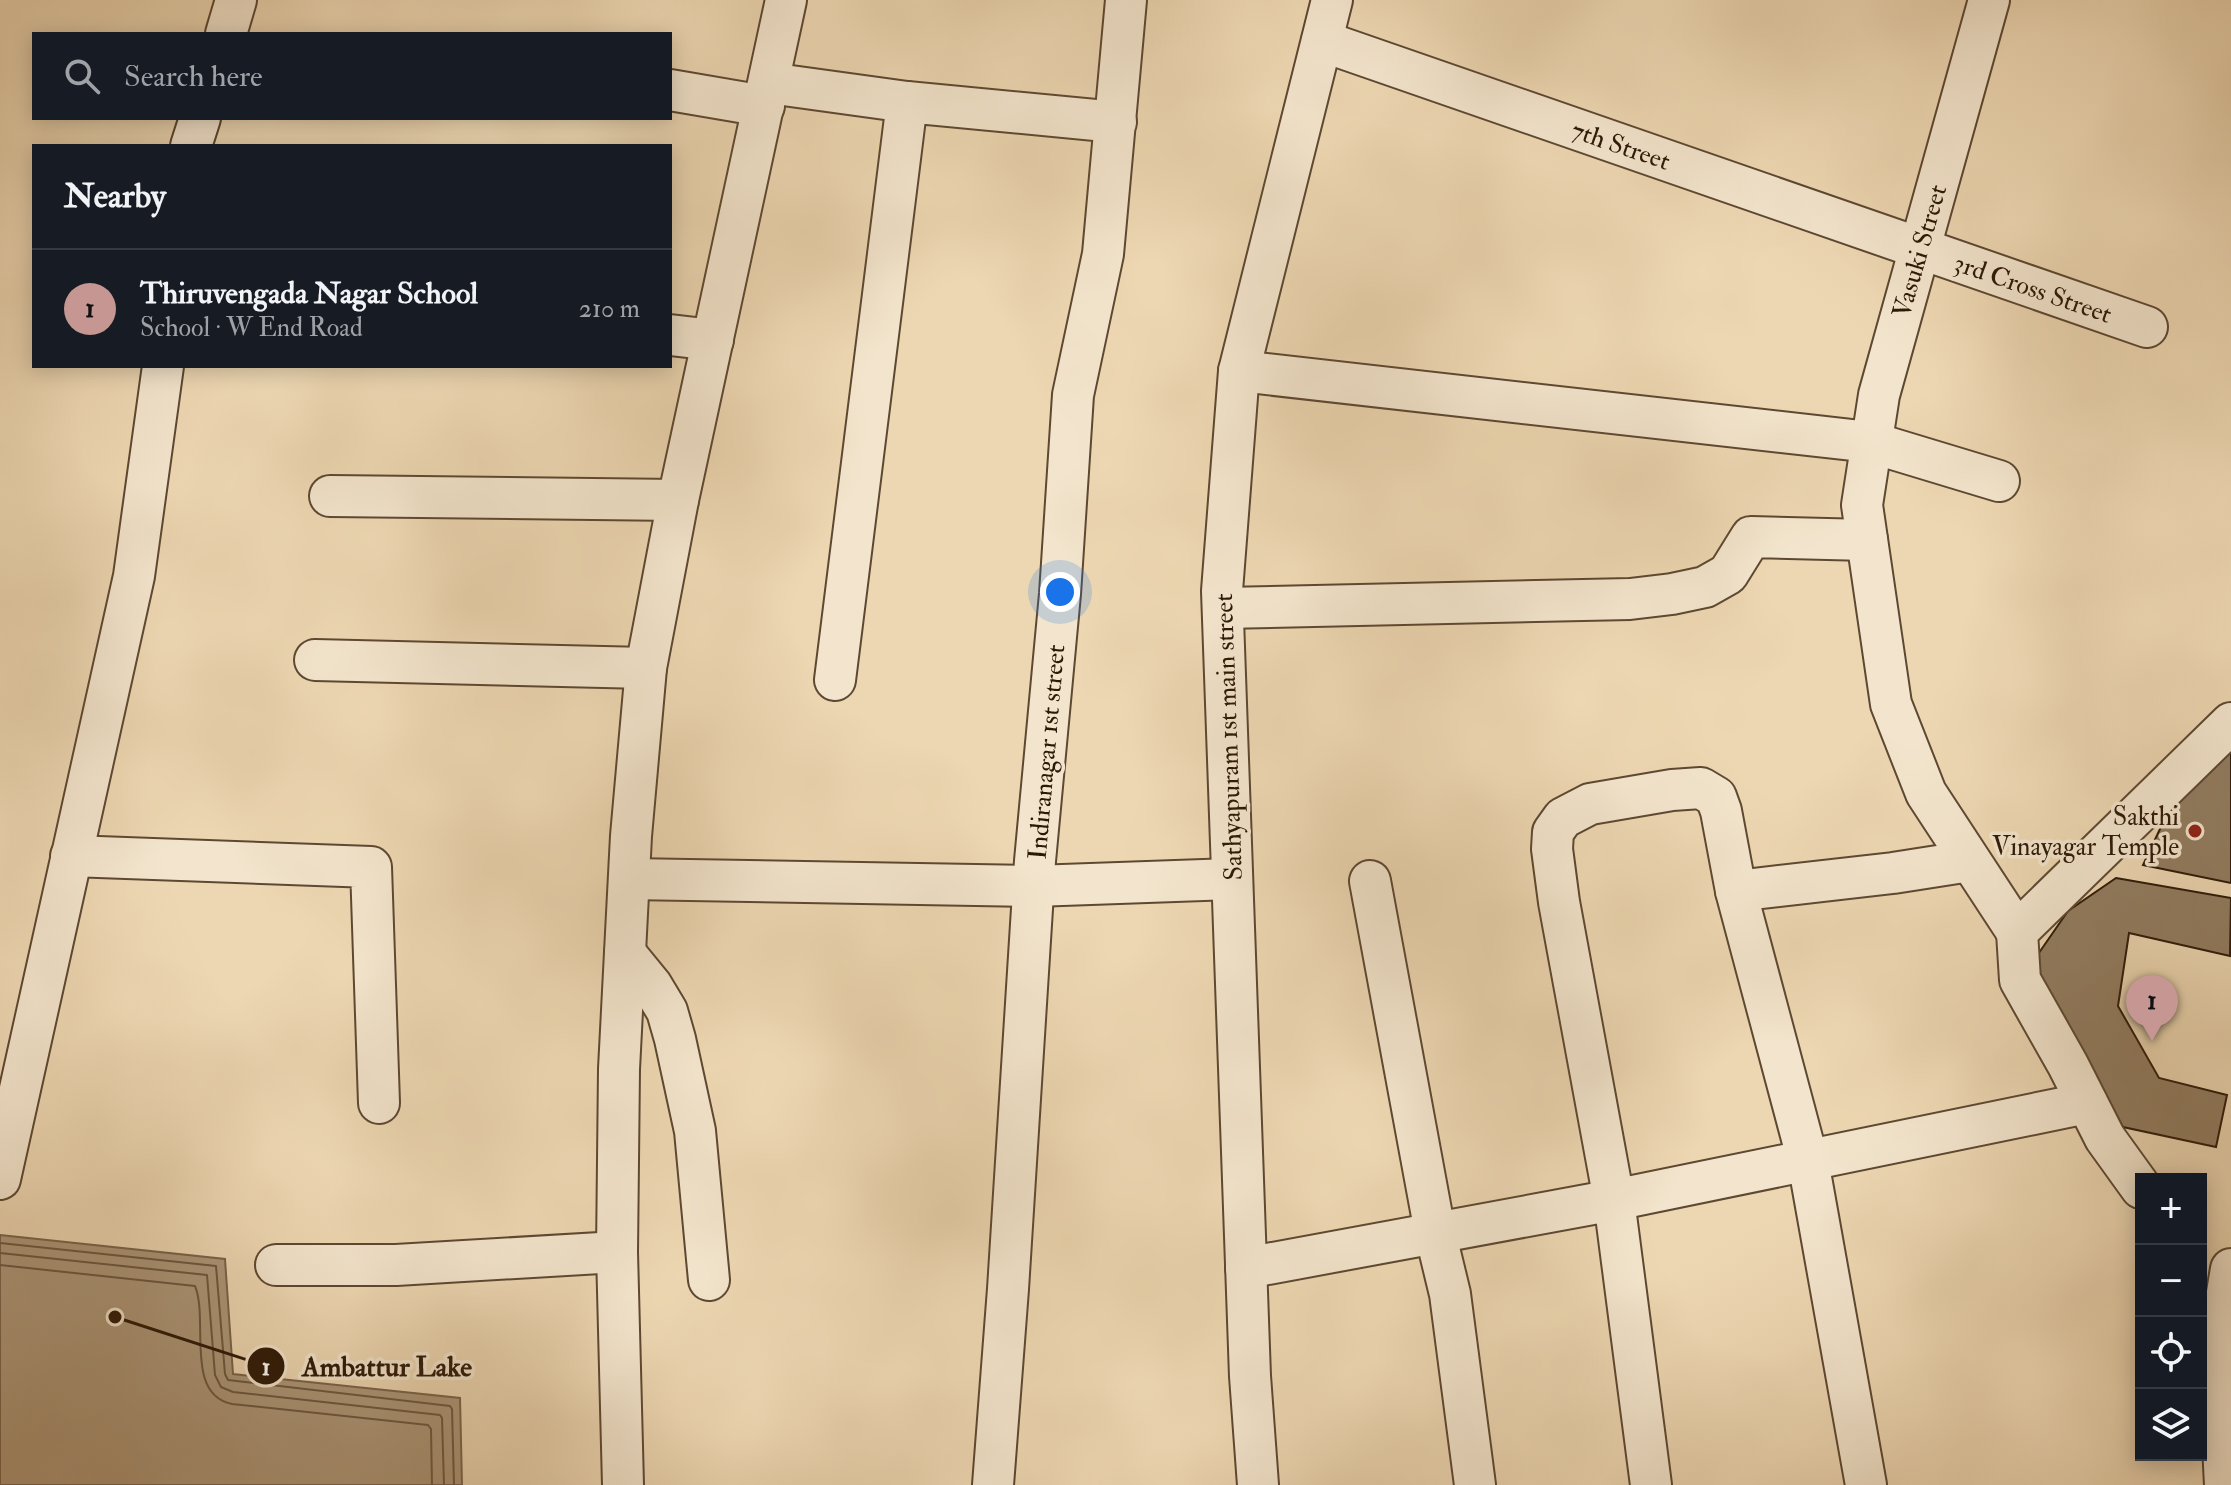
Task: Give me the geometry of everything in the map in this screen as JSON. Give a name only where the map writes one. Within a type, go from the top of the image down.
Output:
[{"type":"street","points":[[227,32],[236,0]]},
{"type":"street","points":[[623,1485],[617,1252],[619,1069],[629,879],[646,668],[678,500],[786,0]]},
{"type":"street","name":"Indiranagar 1st street","points":[[993,1485],[1034,886],[1060,594],[1073,395],[1103,254],[1126,0]]},
{"type":"street","name":"Sathyapuram 1st main street","points":[[1258,1485],[1246,1268],[1222,591],[1239,371],[1332,0]]},
{"type":"street","name":"Vasuki Street","points":[[1989,0],[1879,395],[1870,442],[1864,522],[1891,704],[1926,793],[2017,932]]},
{"type":"street","name":"7th Street","points":[[1322,41],[1920,249]]},
{"type":"street","points":[[672,90],[907,102],[1116,122]]},
{"type":"street","points":[[835,680],[907,102]]},
{"type":"street","points":[[192,144],[199,120]]},
{"type":"street","name":"3rd Cross Street","points":[[1920,249],[2147,327]]},
{"type":"street","points":[[672,335],[713,340]]},
{"type":"street","points":[[0,1179],[134,576],[163,368]]},
{"type":"street","points":[[1239,371],[1870,442],[1999,481]]},
{"type":"street","points":[[330,496],[678,500]]},
{"type":"street","points":[[1223,608],[1630,599],[1705,587],[1728,574],[1751,537],[1864,522]]},
{"type":"street","points":[[315,660],[646,668]]},
{"type":"street","points":[[2135,1180],[2105,1138],[2020,980],[2017,932],[2231,723]]},
{"type":"street","points":[[1651,1485],[1614,1200],[1559,902],[1552,849],[1553,832],[1563,818],[1590,804],[1701,788],[1716,797],[1721,811],[1736,891],[1808,1161],[1866,1485]]},
{"type":"street","points":[[71,856],[371,867],[379,1103]]},
{"type":"street","points":[[1736,891],[1970,861]]},
{"type":"street","points":[[629,879],[1034,886],[1232,879]]},
{"type":"street","points":[[1370,881],[1435,1232],[1450,1294],[1475,1485]]},
{"type":"street","points":[[625,953],[652,986],[667,1011],[675,1039],[695,1131],[709,1280]]},
{"type":"street","points":[[1246,1268],[1614,1200],[2087,1103]]},
{"type":"street","points":[[276,1265],[396,1265],[617,1252]]},
{"type":"street","points":[[2207,1275],[2228,1287],[2218,1346],[2225,1372],[2225,1485]]},
{"type":"water","points":[[0,1235],[225,1259],[233,1374],[460,1398],[462,1485],[0,1485]]},
{"type":"building","name":"Sakthi Vinayagar Temple","points":[[2231,737],[2231,883],[2143,865],[2175,797]]},
{"type":"building","points":[[2116,878],[2231,898],[2230,956],[2129,933],[2118,1006],[2159,1078],[2227,1095],[2216,1147],[2123,1127],[2053,1003],[2034,960],[2068,911]]},
{"type":"place","name":"Sakthi Vinayagar Temple","points":[[2195,831]]},
{"type":"place","name":"Thiruvengada Nagar School","points":[[2152,1041]]},
{"type":"place","name":"Ambattur Lake","points":[[115,1317]]}]
